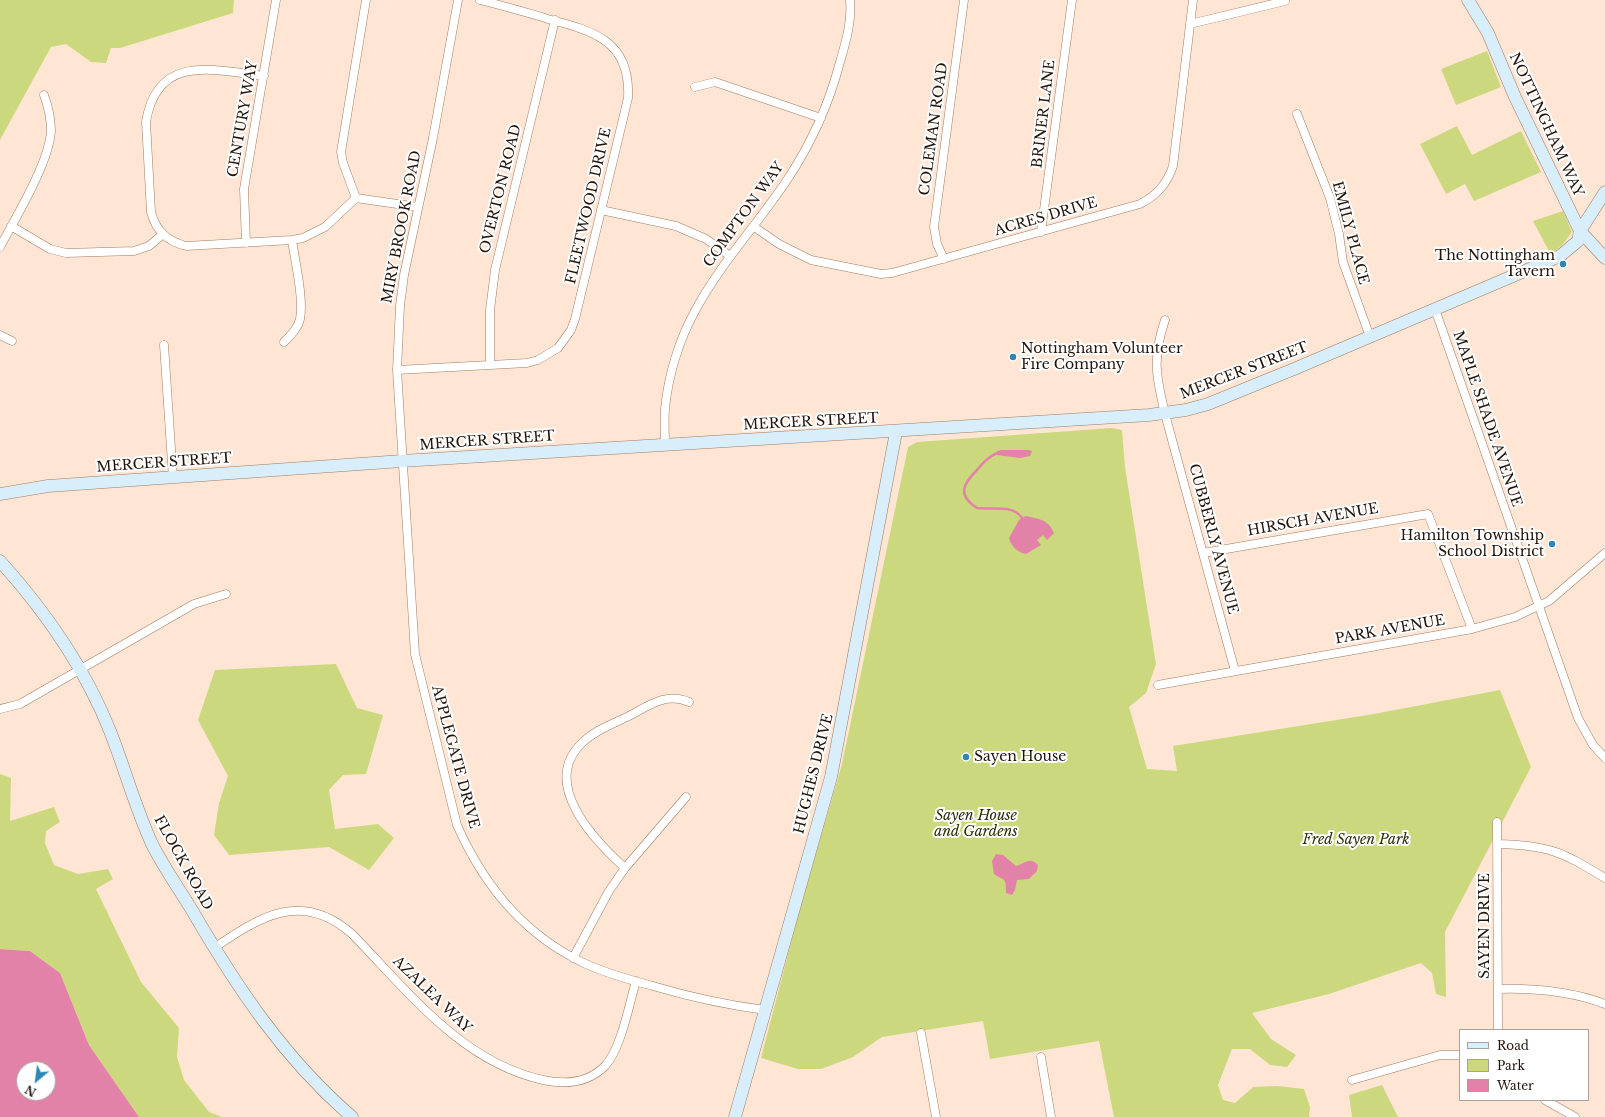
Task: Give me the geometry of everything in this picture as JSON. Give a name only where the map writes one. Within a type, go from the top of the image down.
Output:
[{"type":"street","name":"CENTURY WAY","points":[[246,243],[244,189],[276,0]]},
{"type":"street","points":[[356,198],[343,163],[341,152],[366,0]]},
{"type":"street","name":"MIRY BROOK ROAD","points":[[402,461],[397,370],[399,314],[404,276],[433,138],[458,0]]},
{"type":"street","name":"FLEETWOOD DRIVE","points":[[397,370],[527,363],[538,360],[553,351],[565,340],[575,319],[628,98],[627,76],[619,55],[603,38],[583,28],[480,0]]},
{"type":"street","name":"COMPTON WAY","points":[[665,445],[665,409],[669,384],[677,354],[694,312],[706,290],[786,181],[800,159],[821,118],[836,76],[849,27],[850,0]]},
{"type":"street","name":"COLEMAN ROAD","points":[[944,259],[937,244],[934,227],[964,0]]},
{"type":"street","name":"BRINER LANE","points":[[1041,232],[1072,0]]},
{"type":"street","name":"ACRES DRIVE","points":[[753,226],[779,244],[806,257],[871,274],[892,273],[1140,204],[1150,199],[1164,185],[1173,166],[1194,0]]},
{"type":"street","name":"NOTTINGHAM WAY","points":[[1468,0],[1488,33],[1515,97],[1580,230],[1605,258]]},
{"type":"street","points":[[1190,24],[1285,1]]},
{"type":"street","name":"OVERTON ROAD","points":[[490,365],[490,310],[495,270],[555,20]]},
{"type":"street","points":[[264,76],[202,68],[192,69],[172,78],[157,92],[152,101],[146,122],[152,212],[154,220],[163,234],[170,240],[186,246],[292,240],[314,233],[325,227],[356,198]]},
{"type":"street","points":[[695,87],[715,82],[821,118]]},
{"type":"street","points":[[0,247],[45,156],[49,144],[50,120],[44,94]]},
{"type":"street","name":"EMILY PLACE","points":[[1297,114],[1330,198],[1346,275],[1370,337]]},
{"type":"street","name":"MERCER STREET","points":[[0,494],[48,486],[402,461],[896,432],[1165,414],[1208,404],[1435,310],[1560,256],[1578,241],[1580,230],[1605,192]]},
{"type":"street","points":[[356,198],[418,207]]},
{"type":"street","points":[[601,210],[676,226],[706,239],[730,256]]},
{"type":"street","points":[[11,226],[50,248],[66,253],[134,251],[149,246],[163,234]]},
{"type":"street","points":[[284,342],[296,329],[300,319],[301,306],[292,240]]},
{"type":"street","name":"MAPLE SHADE AVENUE","points":[[1435,310],[1578,718],[1593,745],[1605,758]]},
{"type":"street","name":"CUBBERLY AVENUE","points":[[1165,320],[1158,341],[1156,375],[1165,414],[1236,671]]},
{"type":"street","points":[[0,334],[12,341]]},
{"type":"street","points":[[164,345],[173,478]]},
{"type":"street","name":"HUGHES DRIVE","points":[[734,1117],[831,777],[858,644],[896,432]]},
{"type":"street","name":"APPLEGATE DRIVE","points":[[402,461],[415,654],[457,825],[480,871],[506,906],[535,932],[574,958],[607,972],[709,1001],[765,1010]]},
{"type":"street","name":"HIRSCH AVENUE","points":[[1203,553],[1428,514],[1472,629]]},
{"type":"street","name":"PARK AVENUE","points":[[1158,685],[1472,629],[1494,623],[1549,601],[1605,553]]},
{"type":"street","name":"FLOCK ROAD","points":[[0,562],[35,602],[80,669],[110,731],[133,799],[153,845],[236,984],[271,1033],[314,1081],[352,1117]]},
{"type":"street","points":[[0,709],[20,704],[194,604],[226,594]]},
{"type":"street","points":[[625,868],[604,849],[582,820],[568,793],[566,783],[568,764],[572,754],[585,740],[658,700],[676,698],[689,702]]},
{"type":"street","points":[[574,958],[598,909],[625,868],[686,797]]},
{"type":"street","name":"SAYEN DRIVE","points":[[1497,822],[1498,1029]]},
{"type":"street","points":[[1497,844],[1525,845],[1556,851],[1605,878]]},
{"type":"street","name":"AZALEA WAY","points":[[214,948],[251,924],[271,915],[294,911],[320,914],[340,924],[352,934],[436,1020],[468,1047],[502,1066],[555,1083],[577,1082],[597,1073],[605,1066],[616,1048],[636,981]]},
{"type":"street","points":[[1498,989],[1552,990],[1572,994],[1605,1004]]},
{"type":"street","points":[[921,1033],[936,1117]]},
{"type":"street","points":[[1352,1080],[1440,1055],[1459,1055]]},
{"type":"street","points":[[1041,1057],[1051,1117]]},
{"type":"street","points":[[1547,1101],[1575,1117]]},
{"type":"green space","points":[[0,0],[234,0],[233,13],[120,48],[111,48],[106,63],[91,62],[66,44],[51,47],[0,140]]},
{"type":"green space","points":[[1487,51],[1501,87],[1456,105],[1441,69]]},
{"type":"green space","points":[[1457,126],[1472,155],[1521,131],[1541,172],[1474,201],[1465,184],[1446,194],[1420,144]]},
{"type":"green space","points":[[1563,211],[1572,232],[1563,244],[1551,255],[1533,221]]},
{"type":"green space","points":[[1112,428],[1122,430],[1125,467],[1156,664],[1146,693],[1129,707],[1147,769],[1177,771],[1173,746],[1374,714],[1500,690],[1531,767],[1445,932],[1446,997],[1436,994],[1432,973],[1421,963],[1329,994],[1252,1013],[1271,1039],[1296,1055],[1287,1067],[1270,1065],[1250,1049],[1232,1049],[1218,1085],[1223,1100],[1235,1103],[1253,1087],[1277,1086],[1304,1089],[1310,1107],[1309,1117],[1114,1117],[1099,1041],[990,1059],[983,1021],[882,1037],[853,1057],[821,1069],[798,1069],[761,1058],[799,912],[842,764],[908,447],[917,442]]},
{"type":"green space","points":[[336,664],[357,708],[383,715],[366,774],[343,775],[329,790],[335,829],[378,824],[394,838],[369,870],[329,847],[229,855],[214,835],[219,803],[228,776],[198,720],[215,670]]},
{"type":"green space","points":[[0,774],[11,778],[10,821],[54,807],[60,822],[46,831],[45,843],[54,865],[78,874],[108,869],[113,879],[96,889],[141,982],[179,1028],[177,1057],[184,1080],[209,1112],[222,1117],[139,1117],[89,1045],[60,973],[30,951],[0,949]]},
{"type":"green space","points":[[1382,1085],[1398,1117],[1352,1117],[1349,1095]]},
{"type":"water","points":[[997,451],[1032,451],[1030,456],[1020,458],[997,455]]},
{"type":"water","points":[[1026,516],[1043,520],[1052,528],[1054,533],[1047,540],[1043,535],[1037,540],[1041,545],[1026,554],[1015,549],[1009,538],[1019,520]]},
{"type":"water","points":[[996,854],[1003,855],[1016,866],[1027,861],[1035,862],[1038,865],[1037,871],[1029,879],[1017,880],[1015,890],[1012,895],[1006,893],[1006,884],[1004,880],[994,874],[992,861]]},
{"type":"water","points":[[0,949],[30,951],[60,973],[89,1045],[139,1117],[0,1117]]},
{"type":"waterway","points":[[997,453],[986,460],[968,480],[964,489],[965,494],[967,499],[977,508],[1007,509],[1013,511],[1022,518]]},
{"type":"place","name":"The Nottingham Tavern","points":[[1563,264]]},
{"type":"place","name":"Nottingham Volunteer Fire Company","points":[[1013,357]]},
{"type":"place","name":"Hamilton Township School District","points":[[1552,544]]},
{"type":"place","name":"Sayen House","points":[[966,757]]},
{"type":"park label","name":"Sayen House and Gardens","points":[[976,824]]},
{"type":"park label","name":"Fred Sayen Park","points":[[1356,840]]}]
